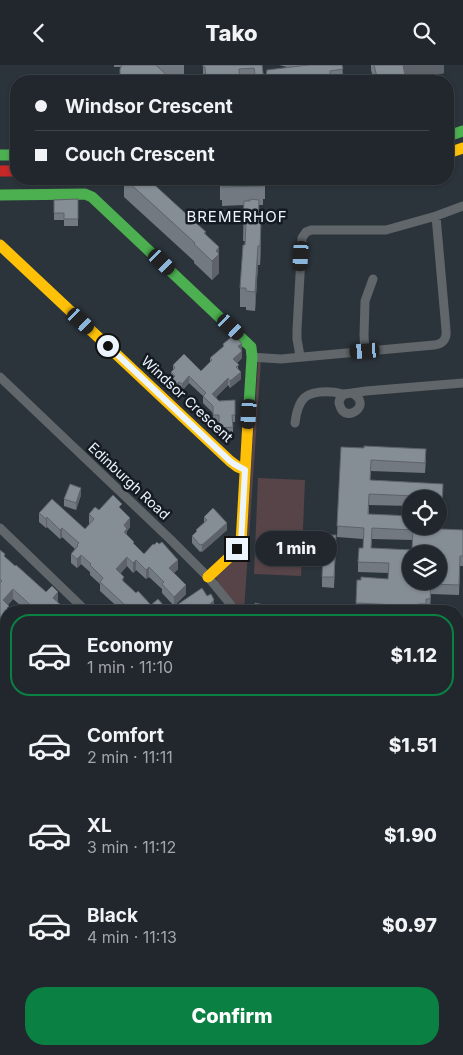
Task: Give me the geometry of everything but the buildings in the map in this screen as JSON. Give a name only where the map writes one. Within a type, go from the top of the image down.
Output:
[{"type":"street","points":[[0,193],[90,195],[250,347],[252,357],[241,543],[208,577]]},
{"type":"street","points":[[300,357],[297,330],[302,238],[306,232],[311,230],[386,230],[436,216],[463,205]]},
{"type":"street","points":[[252,357],[281,359],[441,344],[445,338],[446,330],[436,216]]},
{"type":"street","name":"Windsor Crescent","points":[[0,245],[230,461],[245,470]]},
{"type":"street","points":[[365,351],[365,301],[374,279]]},
{"type":"street","name":"Edinburgh Road","points":[[0,377],[170,539],[208,577],[229,605]]},
{"type":"street","points":[[294,423],[297,409],[303,398],[319,392],[330,391],[352,396],[370,391],[463,383]]},
{"type":"street","points":[[0,528],[80,605]]},
{"type":"shaded area","points":[[261,360],[244,605],[237,605],[217,582],[216,576],[246,546],[258,362]]},
{"type":"shaded area","points":[[258,478],[305,480],[301,576],[254,574]]},
{"type":"traffic: fast","points":[[454,134],[463,131]]},
{"type":"traffic: fast","points":[[0,155],[10,155]]},
{"type":"traffic: fast","points":[[0,195],[85,194],[92,197],[251,347],[248,421]]},
{"type":"traffic: slow","points":[[454,151],[463,148]]},
{"type":"traffic: slow","points":[[0,245],[230,461],[245,470]]},
{"type":"traffic: slow","points":[[208,577],[237,550],[241,543],[248,421]]},
{"type":"traffic: jam","points":[[0,171],[10,171]]},
{"type":"district","name":"BREMERHOF","points":[[237,217]]},
{"type":"route","points":[[108,346],[230,461],[245,470],[241,543],[237,549]]}]
